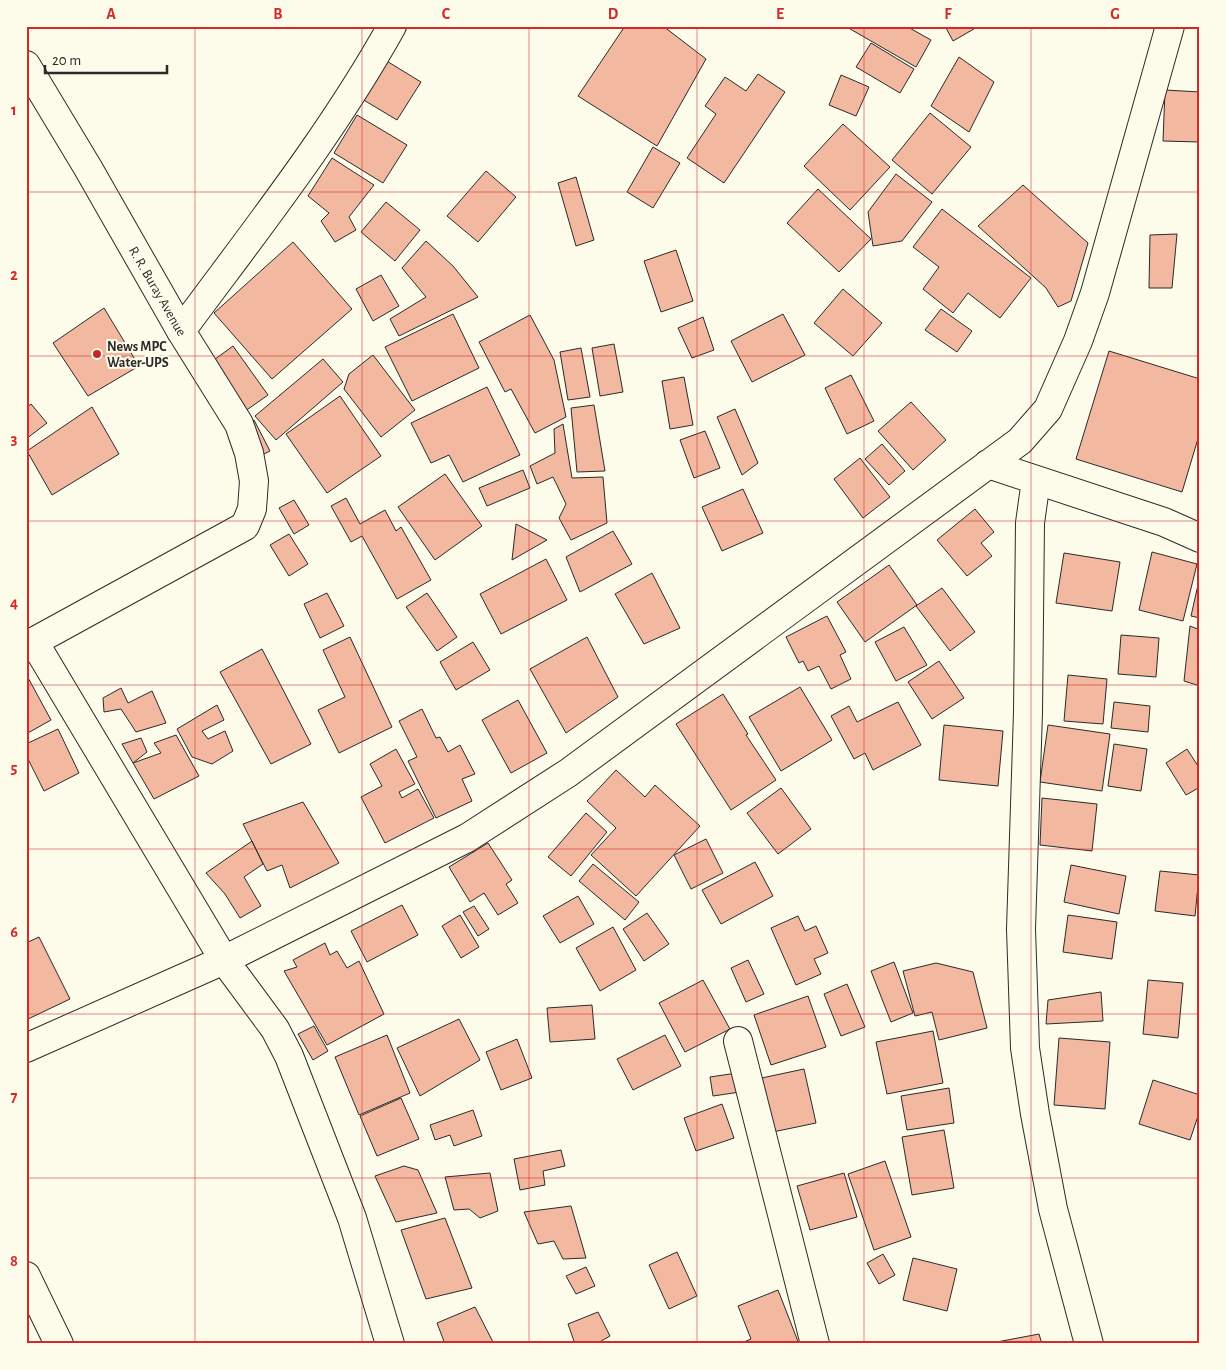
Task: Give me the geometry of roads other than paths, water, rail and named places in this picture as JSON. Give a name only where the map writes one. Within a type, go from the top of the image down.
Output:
[{"type":"street","points":[[181,331],[335,118],[392,26]]},
{"type":"street","points":[[26,1048],[224,960],[467,838],[568,772],[1020,441],[1048,409],[1078,341],[1098,283],[1170,26]]},
{"type":"street","name":"R. R. Buray Avenue","points":[[26,65],[88,168],[181,331],[239,424],[249,454],[254,481],[252,509],[245,526],[30,644]]},
{"type":"street","points":[[988,464],[1164,522],[1200,538]]},
{"type":"street","points":[[1036,480],[1030,523],[1028,712],[1021,929],[1025,1048],[1053,1209],[1089,1344]]},
{"type":"street","points":[[30,644],[224,960],[275,1029],[289,1056],[352,1218],[390,1344]]},
{"type":"street","points":[[738,1041],[815,1344]]},
{"type":"street","points":[[26,1276],[59,1344]]},
{"type":"place","name":"News MPC Water-UPS","points":[[97,354]]}]
